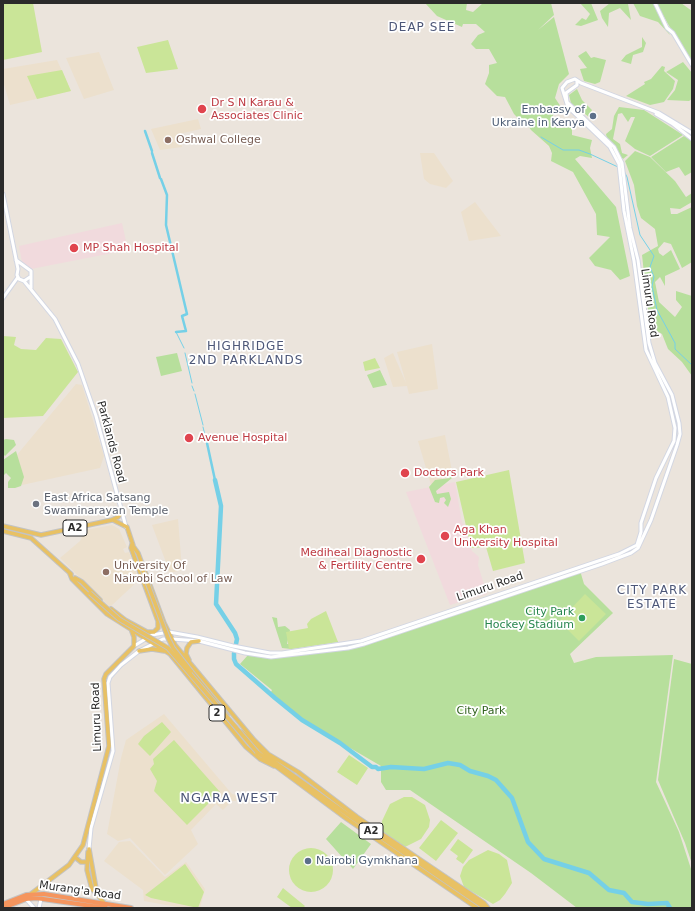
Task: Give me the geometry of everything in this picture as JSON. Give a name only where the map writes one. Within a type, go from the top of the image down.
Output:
[{"type":"highway","name":"Murang'a Road","points":[[3,904],[31,894],[54,895],[131,908]]},
{"type":"highway","name":"Murang'a Road","points":[[3,908],[26,900],[41,898],[106,908]]},
{"type":"main road","points":[[655,3],[667,28],[673,33],[692,65]]},
{"type":"main road","points":[[692,133],[659,113],[574,79],[571,81],[572,85],[601,92],[649,110],[674,124],[692,139]]},
{"type":"main road","name":"Limuru Road","points":[[31,894],[69,865],[76,858],[83,845],[108,750],[104,680],[110,670],[134,646],[146,638],[169,632],[197,636],[258,651],[282,653],[361,641],[631,553],[638,548],[648,526],[677,445],[680,428],[670,388],[655,363],[647,335],[638,260],[630,228],[622,171],[610,148],[586,126],[566,104],[562,88],[566,83],[571,81]]},
{"type":"main road","points":[[577,81],[576,86],[566,93],[567,102],[616,150],[622,171]]},
{"type":"main road","name":"Limuru Road","points":[[104,903],[97,894],[89,849],[91,828],[113,751],[108,683],[110,677],[121,664],[138,651],[163,639],[199,641],[246,653],[280,657],[364,644],[636,546],[639,539],[641,523],[656,478],[674,441],[675,428],[668,397],[646,350],[634,261],[624,211],[622,171]]},
{"type":"main road","points":[[3,194],[18,269],[18,277],[3,298]]},
{"type":"main road","points":[[16,260],[30,269],[31,288]]},
{"type":"main road","points":[[18,269],[24,266]]},
{"type":"main road","points":[[18,277],[22,281]]},
{"type":"main road","points":[[14,283],[30,277]]},
{"type":"main road","name":"Parklands Road","points":[[22,281],[31,288],[56,319],[78,364],[96,416],[122,512],[133,545],[168,638],[173,648],[193,671]]},
{"type":"main road","points":[[665,461],[670,463]]},
{"type":"main road","points":[[656,478],[660,475],[665,478]]},
{"type":"main road","points":[[112,520],[118,517],[122,512]]},
{"type":"main road","points":[[112,520],[127,527]]},
{"type":"main road","name":"A2","points":[[3,526],[19,528],[37,535],[112,520]]},
{"type":"main road","points":[[641,523],[648,526]]},
{"type":"main road","name":"A2","points":[[3,531],[31,538],[75,578],[90,594],[119,619],[168,648],[258,751],[274,766],[353,824],[477,908]]},
{"type":"main road","points":[[75,578],[82,582],[124,620],[147,632],[156,630],[158,621],[131,548],[133,545]]},
{"type":"main road","points":[[133,545],[138,553],[172,639],[180,653],[193,671],[254,740],[282,765]]},
{"type":"main road","name":"2","points":[[70,574],[72,579],[98,606],[116,621],[167,652],[246,746],[260,759],[274,766]]},
{"type":"main road","points":[[130,629],[134,637],[134,646]]},
{"type":"main road","points":[[193,671],[186,651],[189,644],[199,641]]},
{"type":"main road","points":[[138,651],[152,649],[167,652]]},
{"type":"main road","name":"A2","points":[[193,671],[258,751],[282,765],[351,817],[487,908]]},
{"type":"main road","points":[[89,849],[86,862],[92,889],[97,894]]},
{"type":"main road","points":[[76,858],[81,862],[86,862]]},
{"type":"main road","points":[[39,908],[41,898]]},
{"type":"main road","points":[[26,900],[34,908]]},
{"type":"shaded area","points":[[99,52],[114,90],[84,99],[66,58]]},
{"type":"shaded area","points":[[57,60],[71,91],[10,105],[3,81],[3,69]]},
{"type":"shaded area","name":"Oshwal College","points":[[198,119],[201,129],[179,134],[182,147],[160,150],[151,129]]},
{"type":"shaded area","points":[[420,153],[434,153],[453,181],[446,188],[430,184],[424,179]]},
{"type":"shaded area","points":[[475,202],[501,236],[469,241],[461,212]]},
{"type":"shaded area","name":"MP Shah Hospital","points":[[122,223],[128,250],[31,269],[22,262],[19,246]]},
{"type":"shaded area","points":[[432,344],[438,389],[409,394],[407,386],[393,387],[384,358],[393,353],[406,383],[397,352]]},
{"type":"shaded area","points":[[76,384],[82,385],[104,456],[100,468],[22,485],[16,456]]},
{"type":"shaded area","points":[[445,435],[452,471],[442,476],[442,483],[431,485],[418,441]]},
{"type":"shaded area","name":"Aga Khan University Hospital","points":[[455,482],[462,523],[465,525],[472,551],[479,557],[478,565],[487,594],[450,605],[406,492]]},
{"type":"shaded area","points":[[178,519],[182,570],[170,573],[152,525]]},
{"type":"shaded area","name":"University Of Nairobi School of Law","points":[[112,525],[119,529],[127,547],[123,549],[125,553],[129,552],[139,580],[110,607],[60,558],[80,541],[82,537],[80,531]]},
{"type":"shaded area","points":[[164,714],[232,794],[237,795],[236,801],[232,801],[223,810],[216,804],[191,830],[198,844],[165,875],[130,838],[118,841],[107,834],[121,758],[126,740]]},
{"type":"shaded area","points":[[130,841],[165,877],[186,862],[205,889],[200,908],[183,908],[144,901],[143,890],[104,861],[119,842]]},
{"type":"green space","points":[[3,3],[33,3],[42,52],[3,60]]},
{"type":"green space","points":[[425,3],[467,3],[466,10],[473,12],[483,3],[551,3],[554,15],[538,30],[554,17],[569,74],[559,84],[555,98],[561,107],[554,113],[550,122],[557,128],[572,127],[572,135],[592,140],[590,148],[592,158],[580,156],[575,159],[616,207],[630,276],[620,280],[611,270],[595,266],[589,258],[610,237],[597,235],[596,214],[573,172],[551,161],[552,153],[549,146],[531,130],[524,120],[520,120],[514,114],[505,97],[497,96],[485,84],[489,73],[489,65],[497,63],[489,49],[476,49],[471,44],[478,35],[485,32],[476,24],[463,24],[462,27],[437,16]]},
{"type":"green space","points":[[580,3],[591,3],[598,20],[581,26],[575,25],[582,18],[586,20],[590,14]]},
{"type":"green space","points":[[610,3],[628,4],[631,20],[620,8],[609,13],[608,27],[602,18],[600,11]]},
{"type":"green space","points":[[633,3],[654,3],[670,35],[658,22],[640,16]]},
{"type":"green space","points":[[656,3],[681,3],[692,11],[692,61],[679,43]]},
{"type":"green space","points":[[642,37],[646,43],[643,52],[633,55],[631,64],[621,61],[626,55],[642,47]]},
{"type":"green space","points":[[168,40],[178,69],[146,73],[137,47]]},
{"type":"green space","points":[[586,51],[591,58],[594,57],[606,60],[600,82],[595,84],[584,81],[580,69],[587,68],[578,56]]},
{"type":"green space","points":[[683,62],[692,73],[692,99],[689,101],[667,100],[675,90],[678,80],[666,72]]},
{"type":"green space","points":[[662,66],[665,67],[664,71],[675,81],[673,89],[664,102],[650,105],[626,96],[645,84],[644,82],[651,79]]},
{"type":"green space","points":[[62,70],[71,91],[37,99],[27,76]]},
{"type":"green space","points":[[577,89],[582,100],[592,110],[589,117],[571,103],[569,95]]},
{"type":"green space","points":[[619,107],[644,110],[683,135],[650,156],[635,149],[625,141],[635,117],[631,117],[628,122],[622,113],[618,114],[613,139],[620,144],[622,153],[628,155],[623,159],[608,143],[606,134],[612,129],[614,116]]},
{"type":"green space","points":[[684,136],[692,141],[692,172],[685,176],[679,167],[666,172],[651,157]]},
{"type":"green space","points":[[635,151],[650,157],[675,181],[686,197],[692,193],[692,202],[680,209],[670,208],[671,214],[677,214],[692,207],[692,262],[682,268],[671,244],[664,242],[658,249],[659,253],[663,256],[671,250],[680,269],[665,276],[665,286],[660,277],[655,282],[659,302],[675,317],[682,307],[676,300],[676,291],[692,296],[692,376],[682,362],[668,349],[662,334],[650,327],[642,255],[658,246],[655,229],[641,218],[637,206],[634,185],[625,161]]},
{"type":"green space","points":[[3,336],[16,337],[14,345],[21,349],[36,350],[46,338],[61,339],[78,372],[43,416],[3,418]]},
{"type":"green space","points":[[177,353],[182,371],[161,376],[156,357]]},
{"type":"green space","points":[[375,358],[380,368],[365,371],[363,362]]},
{"type":"green space","points":[[380,370],[387,385],[373,388],[367,375]]},
{"type":"green space","points":[[3,440],[14,440],[16,445],[5,456],[3,454]]},
{"type":"green space","points":[[16,451],[24,477],[21,486],[8,488],[8,482],[11,478],[6,473],[3,476],[3,460]]},
{"type":"green space","points":[[509,470],[525,563],[493,571],[486,547],[471,548],[456,482]]},
{"type":"green space","points":[[448,474],[450,474],[452,478],[436,491],[437,494],[449,492],[451,499],[448,507],[444,503],[446,500],[444,497],[440,498],[439,503],[435,502],[429,487],[435,480],[450,478]]},
{"type":"green space","name":"City Park","points":[[579,567],[584,584],[613,613],[570,654],[574,663],[596,657],[673,655],[656,782],[679,832],[692,872],[692,908],[577,908],[531,873],[410,790],[386,790],[381,782],[381,766],[302,720],[271,692],[272,690],[240,664],[248,655],[268,657],[298,654],[354,642]]},
{"type":"green space","name":"City Park Hockey Stadium","points":[[585,594],[606,614],[579,641],[559,621]]},
{"type":"green space","points":[[326,611],[338,642],[289,649],[286,632],[308,628],[307,624],[311,619]]},
{"type":"green space","points":[[272,617],[277,618],[278,627],[285,626],[290,630],[287,644],[334,638],[338,642],[291,649],[282,648]]},
{"type":"green space","points":[[674,659],[692,664],[692,864],[685,843],[658,780]]},
{"type":"green space","points":[[162,722],[171,732],[150,756],[138,744],[144,736]]},
{"type":"green space","points":[[174,740],[220,792],[187,825],[154,791],[157,781],[150,769],[154,764],[153,759]]},
{"type":"green space","points":[[349,755],[368,768],[357,785],[337,772]]},
{"type":"green space","points":[[404,797],[412,797],[425,805],[430,820],[429,827],[421,839],[405,847],[381,831],[382,821],[390,804]]},
{"type":"green space","points":[[441,820],[458,833],[436,861],[419,848]]},
{"type":"green space","points":[[341,822],[371,844],[353,869],[326,839]]},
{"type":"green space","points":[[458,839],[473,850],[463,864],[456,859],[458,856],[450,850]]},
{"type":"green space","points":[[307,848],[315,848],[320,849],[327,854],[332,861],[332,879],[327,886],[320,891],[307,892],[299,889],[292,882],[289,874],[289,866],[292,858],[299,851]]},
{"type":"green space","points":[[488,850],[499,854],[507,860],[512,883],[500,900],[493,904],[464,887],[460,876],[463,867],[469,860]]},
{"type":"green space","points":[[185,864],[204,892],[198,908],[151,898],[145,895]]},
{"type":"green space","points":[[283,888],[305,906],[303,908],[292,908],[277,897]]},
{"type":"waterway","points":[[145,131],[152,151]]},
{"type":"waterway","points":[[541,137],[563,150],[579,150],[618,167]]},
{"type":"waterway","points":[[152,153],[160,178]]},
{"type":"waterway","points":[[624,171],[627,177],[640,235],[654,256],[650,267],[654,277],[652,286],[657,310],[675,343],[675,349],[692,365]]},
{"type":"waterway","points":[[161,179],[167,195],[166,225],[187,314],[182,316],[186,331],[176,332]]},
{"type":"waterway","points":[[176,332],[184,348]]},
{"type":"waterway","points":[[185,353],[192,383]]},
{"type":"waterway","points":[[192,386],[194,391]]},
{"type":"waterway","points":[[195,394],[203,425]]},
{"type":"waterway","points":[[203,427],[206,439]]},
{"type":"waterway","points":[[207,443],[215,480]]},
{"type":"waterway","points":[[215,480],[221,506],[216,604],[235,633],[237,639],[236,644]]},
{"type":"waterway","points":[[234,653],[236,664],[275,698],[302,720],[340,743],[372,767],[376,767],[378,769],[391,767],[424,769],[448,763],[460,765],[470,771],[488,776],[496,780],[512,798],[528,842],[544,859],[589,873],[609,890],[624,893],[632,902],[648,904],[667,903],[670,908]]},
{"type":"place","name":"Dr S N Karau & Associates Clinic","points":[[202,109]]},
{"type":"place","name":"Embassy of Ukraine in Kenya","points":[[593,116]]},
{"type":"place","name":"Oshwal College","points":[[168,140]]},
{"type":"place","name":"MP Shah Hospital","points":[[74,248]]},
{"type":"place","name":"Avenue Hospital","points":[[189,438]]},
{"type":"place","name":"Doctors Park","points":[[405,473]]},
{"type":"place","name":"East Africa Satsang Swaminarayan Temple","points":[[36,504]]},
{"type":"place","name":"Aga Khan University Hospital","points":[[445,536]]},
{"type":"place","name":"Mediheal Diagnostic & Fertility Centre","points":[[421,559]]},
{"type":"place","name":"University Of Nairobi School of Law","points":[[106,572]]},
{"type":"place","name":"City Park Hockey Stadium","points":[[582,618]]},
{"type":"place","name":"Nairobi Gymkhana","points":[[308,861]]},
{"type":"district","name":"DEAP SEE","points":[[422,28]]},
{"type":"district","name":"HIGHRIDGE 2ND PARKLANDS","points":[[246,354]]},
{"type":"district","name":"CITY PARK ESTATE","points":[[652,598]]},
{"type":"district","name":"NGARA WEST","points":[[229,799]]}]
